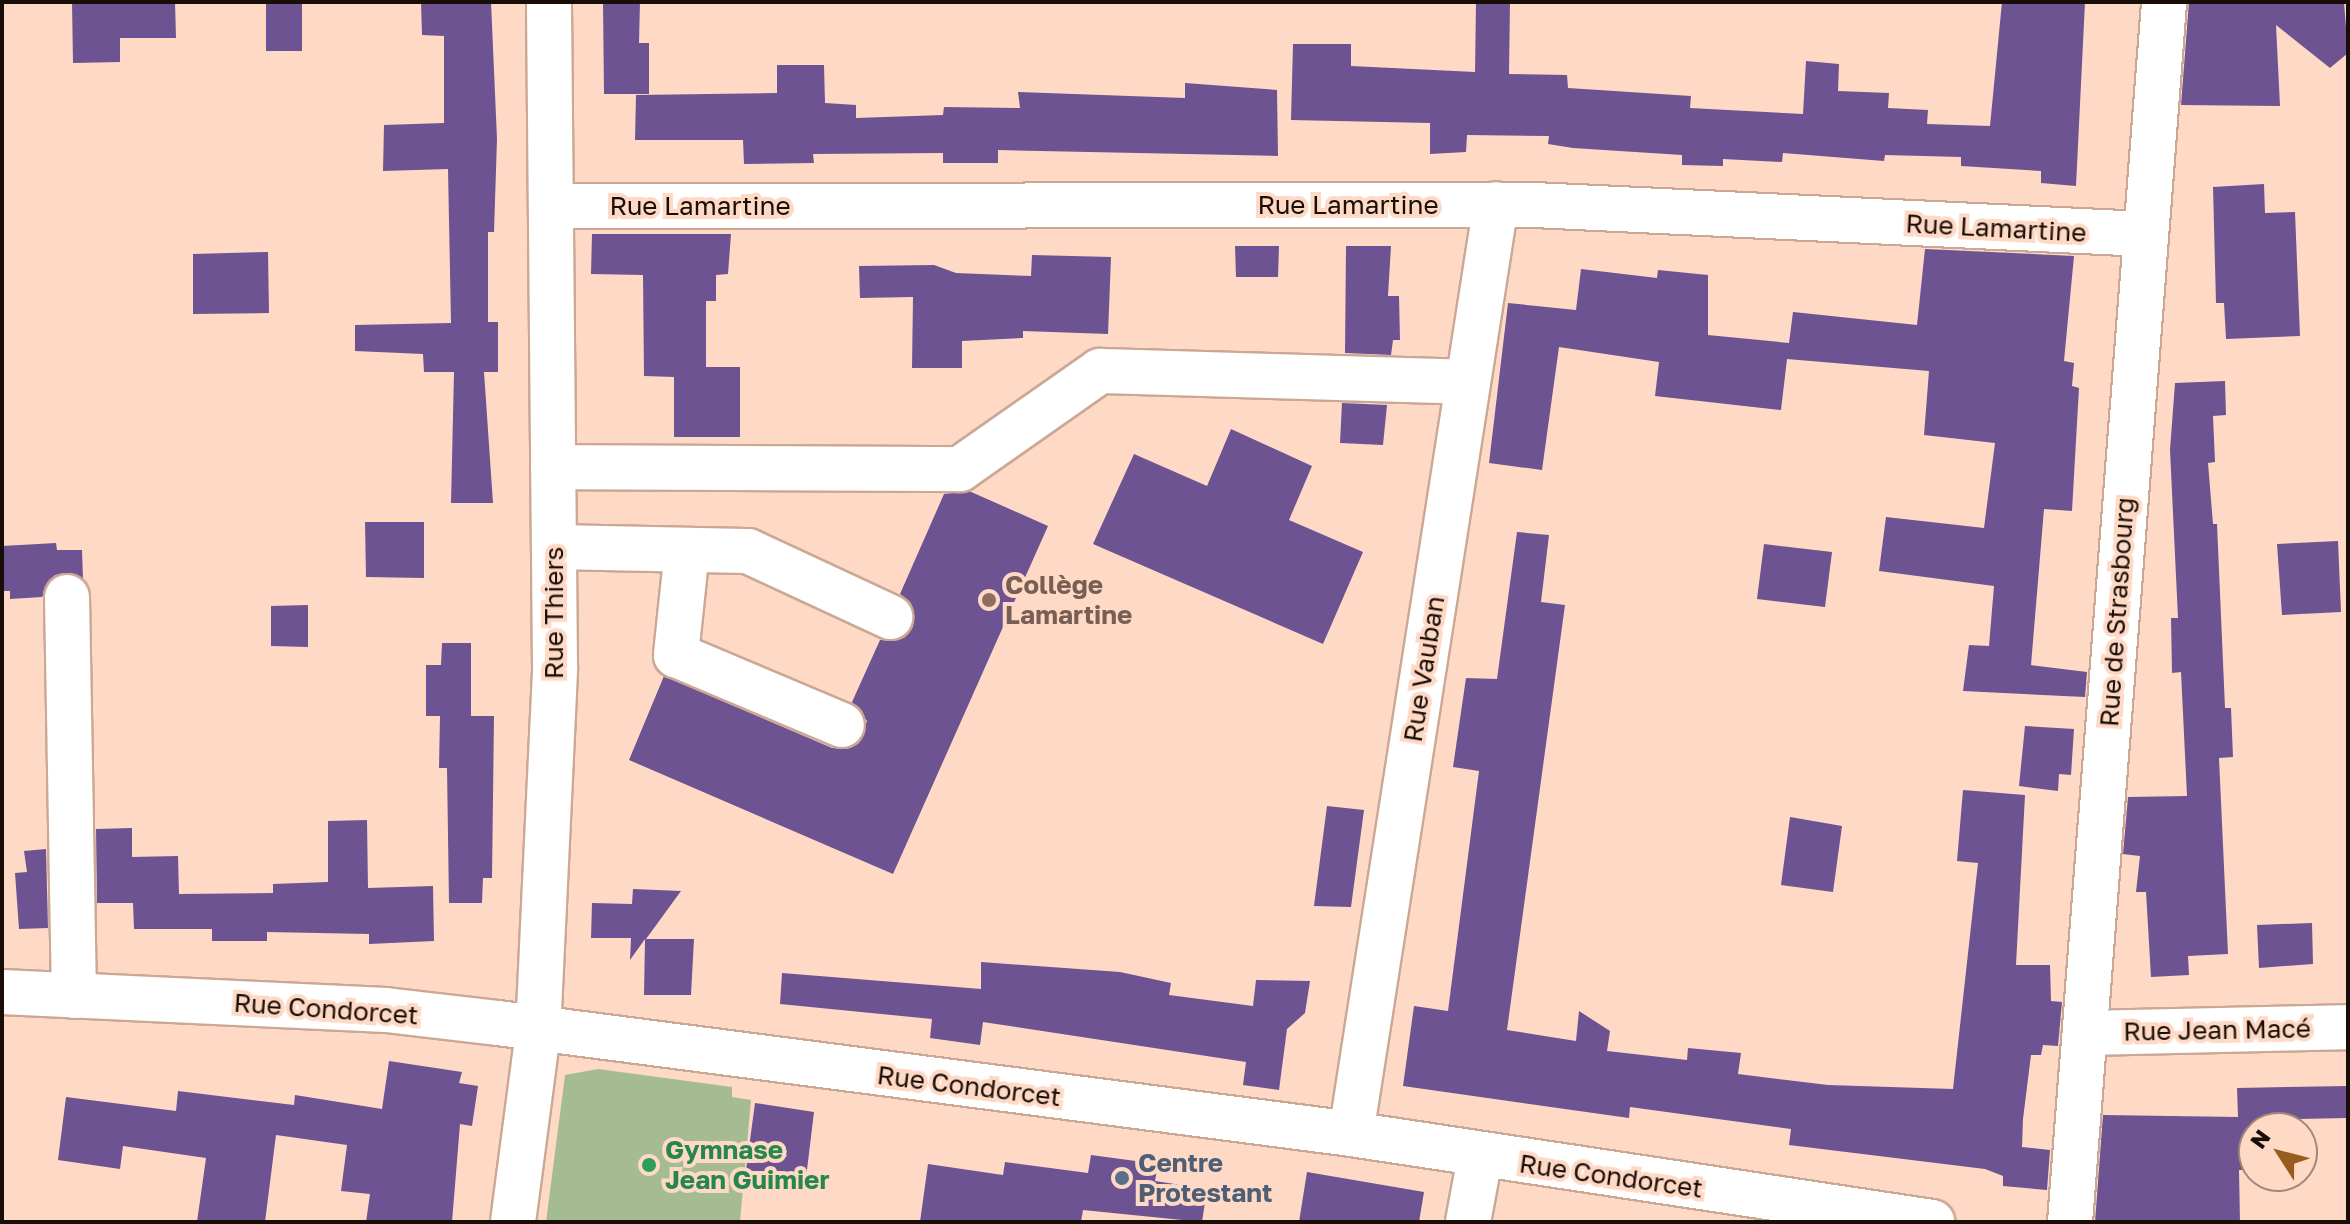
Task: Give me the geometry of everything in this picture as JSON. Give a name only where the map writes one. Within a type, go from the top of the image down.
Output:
[{"type":"street","name":"Rue Thiers","points":[[513,1222],[538,1032],[555,667],[549,2]]},
{"type":"street","name":"Rue de Strasbourg","points":[[2070,1222],[2164,2]]},
{"type":"street","name":"Rue Lamartine","points":[[551,206],[1496,204],[2145,234]]},
{"type":"street","name":"Rue Vauban","points":[[1351,1134],[1496,204]]},
{"type":"street","points":[[553,467],[960,469],[1100,371],[1468,382]]},
{"type":"street","points":[[554,547],[748,551],[890,617]]},
{"type":"street","points":[[687,550],[676,655],[842,725]]},
{"type":"street","points":[[67,597],[74,996]]},
{"type":"street","name":"Rue Condorcet","points":[[2,992],[386,1010],[538,1032],[1351,1134],[1480,1157],[1932,1222]]},
{"type":"street","name":"Rue Jean Macé","points":[[2086,1033],[2348,1027]]},
{"type":"street","points":[[1468,1222],[1480,1157]]},
{"type":"green space","name":"Gymnase Jean Guimier","points":[[598,1069],[732,1087],[732,1097],[751,1100],[740,1222],[546,1222],[565,1075]]},
{"type":"building","points":[[72,2],[175,2],[176,38],[120,38],[120,62],[73,63]]},
{"type":"building","points":[[266,2],[302,2],[302,51],[266,51]]},
{"type":"building","points":[[421,2],[491,2],[497,139],[494,232],[488,232],[488,322],[498,322],[498,372],[484,372],[493,503],[451,503],[454,372],[424,372],[423,354],[355,351],[355,325],[451,323],[448,169],[383,171],[384,125],[444,123],[444,36],[422,35]]},
{"type":"building","points":[[603,2],[640,2],[639,43],[649,43],[649,94],[604,94]]},
{"type":"building","points":[[1476,2],[1510,2],[1509,74],[1567,75],[1568,88],[1691,96],[1690,108],[1803,114],[1806,61],[1839,64],[1838,91],[1889,93],[1888,108],[1928,110],[1927,124],[1990,126],[2002,2],[2085,2],[2076,186],[2041,183],[2041,171],[1961,166],[1961,157],[1885,155],[1884,161],[1783,153],[1782,162],[1723,159],[1723,166],[1682,165],[1682,155],[1573,148],[1548,144],[1549,136],[1467,135],[1466,152],[1430,154],[1430,123],[1291,120],[1293,44],[1351,44],[1351,66],[1475,72]]},
{"type":"building","points":[[2189,2],[2344,2],[2348,53],[2330,68],[2276,25],[2280,106],[2181,105]]},
{"type":"building","points":[[777,65],[824,65],[825,103],[856,105],[856,118],[943,115],[944,107],[1020,108],[1018,92],[1185,98],[1185,83],[1277,90],[1278,156],[998,150],[998,163],[943,163],[943,153],[813,154],[814,163],[744,164],[743,140],[635,140],[636,95],[777,93]]},
{"type":"building","points":[[2264,184],[2265,213],[2295,212],[2300,336],[2226,339],[2224,303],[2216,303],[2213,187]]},
{"type":"building","points":[[592,234],[731,234],[728,274],[716,275],[716,301],[706,301],[706,367],[740,367],[740,437],[674,437],[674,377],[644,376],[643,275],[591,274]]},
{"type":"building","points":[[1235,246],[1279,246],[1278,277],[1236,277]]},
{"type":"building","points":[[1346,246],[1391,246],[1388,296],[1399,296],[1400,340],[1393,340],[1391,355],[1345,353]]},
{"type":"building","points":[[1925,249],[2074,256],[2064,361],[2074,363],[2072,386],[2079,388],[2072,511],[2044,509],[2031,665],[2087,672],[2085,697],[1963,691],[1969,645],[1989,646],[1994,586],[1879,571],[1886,517],[1984,528],[1995,443],[1924,435],[1929,371],[1787,359],[1781,410],[1655,396],[1659,362],[1559,347],[1542,470],[1489,463],[1508,303],[1576,310],[1581,269],[1657,278],[1658,270],[1708,275],[1708,335],[1789,343],[1793,312],[1917,325]]},
{"type":"building","points":[[268,252],[269,313],[193,314],[193,254]]},
{"type":"building","points":[[1032,255],[1111,257],[1108,334],[1023,331],[1023,338],[962,341],[962,368],[912,368],[913,297],[860,298],[859,266],[934,265],[956,273],[1031,276]]},
{"type":"building","points":[[2225,381],[2226,415],[2213,416],[2215,462],[2208,463],[2213,524],[2217,524],[2225,708],[2231,708],[2233,757],[2219,758],[2228,954],[2188,956],[2189,975],[2151,977],[2146,892],[2136,892],[2140,856],[2123,854],[2128,797],[2187,796],[2181,672],[2172,673],[2171,618],[2178,618],[2170,450],[2175,383]]},
{"type":"building","points":[[1342,403],[1387,405],[1383,445],[1340,443]]},
{"type":"building","points":[[1231,429],[1312,466],[1289,520],[1363,552],[1323,644],[1093,544],[1134,454],[1207,486]]},
{"type":"building","points":[[969,491],[1048,526],[893,874],[629,760],[664,676],[832,748],[858,744],[867,721],[852,702],[880,640],[904,638],[913,627],[911,603],[900,594],[944,494]]},
{"type":"building","points":[[365,522],[424,522],[424,578],[366,577]]},
{"type":"building","points":[[1517,532],[1549,535],[1541,602],[1565,605],[1507,1030],[1576,1041],[1579,1011],[1610,1031],[1607,1051],[1687,1060],[1688,1048],[1741,1053],[1738,1074],[1828,1085],[1953,1089],[1978,863],[1957,861],[1963,790],[2025,795],[2016,965],[2050,965],[2051,1001],[2062,1002],[2058,1046],[2043,1045],[2041,1055],[2031,1055],[2023,1119],[2022,1147],[2050,1150],[2047,1190],[2003,1186],[2003,1176],[1985,1169],[1789,1145],[1791,1129],[1630,1107],[1629,1118],[1403,1086],[1414,1006],[1448,1011],[1479,771],[1453,767],[1466,678],[1497,679]]},
{"type":"building","points":[[2338,541],[2341,612],[2282,615],[2277,544]]},
{"type":"building","points":[[56,543],[57,550],[82,550],[83,579],[55,575],[42,597],[10,599],[10,591],[2,591],[2,546]]},
{"type":"building","points":[[1764,544],[1832,552],[1825,607],[1757,599]]},
{"type":"building","points":[[308,605],[308,647],[271,646],[271,606]]},
{"type":"building","points":[[442,643],[471,643],[471,716],[494,716],[492,878],[483,878],[482,903],[449,903],[447,768],[439,768],[440,716],[426,716],[426,665],[441,665]]},
{"type":"building","points":[[2025,726],[2074,729],[2071,775],[2059,774],[2058,791],[2019,786]]},
{"type":"building","points":[[1327,806],[1364,810],[1351,907],[1314,906]]},
{"type":"building","points":[[1790,817],[1842,826],[1833,892],[1781,885]]},
{"type":"building","points":[[367,820],[368,888],[433,886],[434,941],[369,944],[369,934],[267,932],[267,941],[212,941],[212,929],[134,929],[133,903],[97,903],[96,829],[132,828],[132,857],[178,856],[179,894],[273,893],[273,884],[328,882],[328,821]]},
{"type":"building","points":[[46,849],[48,928],[19,929],[15,873],[27,872],[24,851]]},
{"type":"building","points":[[633,889],[681,891],[646,939],[694,939],[691,995],[644,995],[645,939],[630,960],[631,938],[591,938],[592,903],[632,904]]},
{"type":"building","points":[[2312,923],[2313,964],[2259,968],[2257,925]]},
{"type":"building","points":[[981,962],[1120,972],[1171,983],[1169,995],[1253,1006],[1256,980],[1310,981],[1305,1013],[1287,1029],[1279,1090],[1243,1085],[1246,1062],[983,1022],[980,1045],[930,1038],[932,1019],[780,1004],[782,973],[981,989]]},
{"type":"building","points":[[389,1061],[462,1072],[459,1083],[478,1086],[472,1126],[460,1124],[452,1222],[366,1222],[370,1194],[341,1191],[347,1145],[276,1135],[265,1222],[197,1222],[206,1158],[123,1146],[120,1169],[58,1160],[66,1097],[176,1111],[178,1091],[294,1105],[295,1095],[382,1109]]},
{"type":"building","points":[[2348,1086],[2348,1118],[2318,1119],[2318,1112],[2238,1112],[2238,1117],[2237,1088]]},
{"type":"building","points":[[755,1103],[814,1112],[806,1178],[746,1170]]},
{"type":"building","points":[[2103,1115],[2238,1117],[2240,1222],[2095,1222]]},
{"type":"building","points":[[1091,1155],[1158,1164],[1155,1181],[1207,1189],[1202,1222],[1083,1210],[1081,1222],[920,1222],[928,1164],[1003,1175],[1005,1162],[1088,1173]]},
{"type":"building","points":[[1307,1172],[1424,1192],[1419,1222],[1299,1222]]},
{"type":"place","name":"Collège Lamartine","points":[[989,600]]},
{"type":"place","name":"Gymnase Jean Guimier","points":[[649,1165]]},
{"type":"place","name":"Centre Protestant","points":[[1122,1178]]}]
